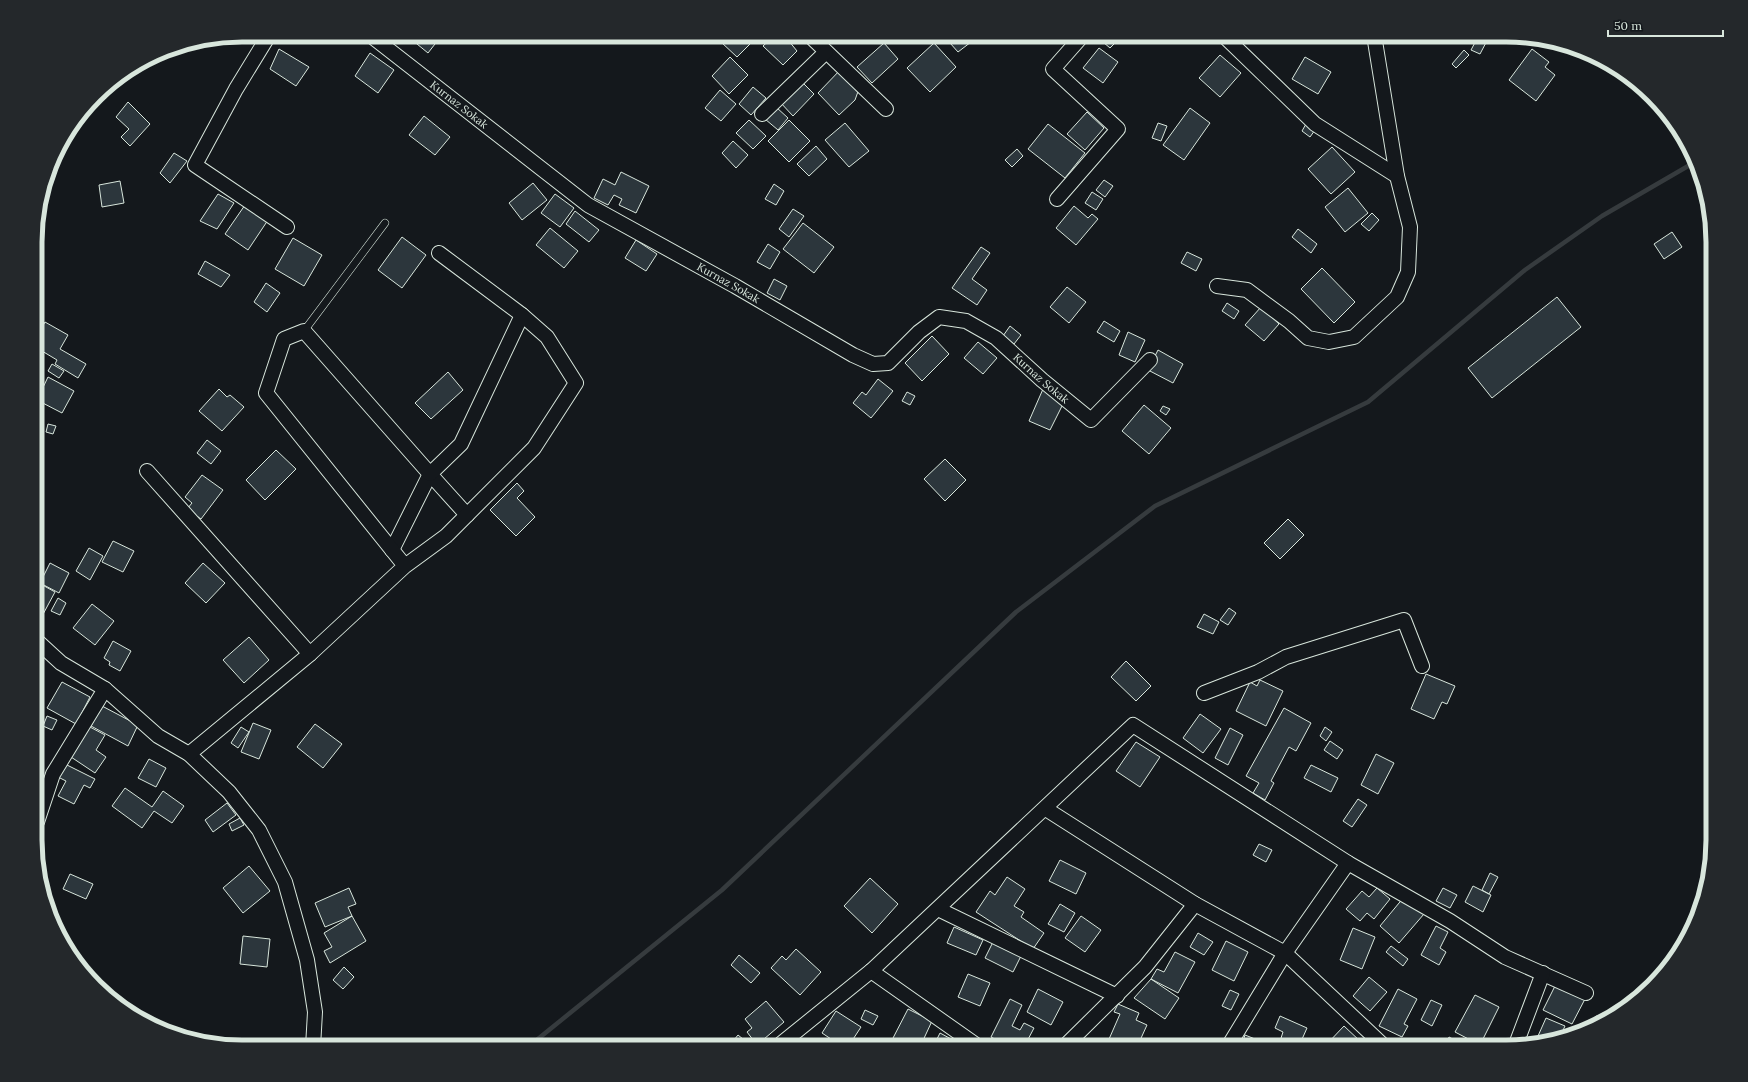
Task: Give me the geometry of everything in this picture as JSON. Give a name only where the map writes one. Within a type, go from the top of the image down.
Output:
[{"type":"street","points":[[266,42],[236,89],[195,165],[287,227]]},
{"type":"street","name":"Kurnaz Sokak","points":[[379,42],[588,204],[735,286],[854,355],[873,364],[888,363],[918,332],[939,317],[966,322],[996,338],[1042,380],[1091,420],[1150,360]]},
{"type":"street","points":[[816,42],[886,109]]},
{"type":"street","points":[[1057,199],[1118,129],[1053,69],[1078,42]]},
{"type":"street","points":[[1230,42],[1316,124],[1397,176]]},
{"type":"street","points":[[1217,286],[1247,290],[1290,321],[1308,338],[1329,342],[1354,337],[1397,297],[1408,272],[1410,227],[1397,176],[1375,42]]},
{"type":"street","points":[[762,114],[826,52]]},
{"type":"street","points":[[189,754],[310,654],[405,566],[446,536],[534,448],[576,383],[548,337],[522,315],[439,253]]},
{"type":"street","points":[[392,550],[430,474],[461,444],[522,315]]},
{"type":"street","points":[[405,566],[266,393],[284,339],[304,331],[467,515]]},
{"type":"street","points":[[147,471],[310,654]]},
{"type":"street","points":[[1204,693],[1258,672],[1286,657],[1404,620],[1422,666]]},
{"type":"street","points":[[42,646],[61,663],[105,689],[158,736],[189,754],[229,792],[258,830],[285,882],[307,960],[315,1012],[313,1040]]},
{"type":"street","points":[[42,807],[53,774],[105,689]]},
{"type":"street","points":[[786,1040],[871,971],[1046,809],[1133,725],[1348,863],[1450,921],[1505,957],[1586,993]]},
{"type":"street","points":[[1046,809],[1195,904],[1285,952],[1378,1040]]},
{"type":"street","points":[[1232,1040],[1285,952],[1348,863]]},
{"type":"street","points":[[1071,1040],[1117,996],[1145,966],[1195,904]]},
{"type":"street","points":[[938,909],[1117,996]]},
{"type":"street","points":[[871,971],[969,1040]]},
{"type":"street","points":[[1518,1040],[1543,973]]},
{"type":"lane","points":[[304,331],[385,223]]},
{"type":"building","points":[[415,42],[437,42],[428,53]]},
{"type":"building","points":[[721,42],[750,42],[751,43],[737,57]]},
{"type":"building","points":[[767,42],[790,42],[797,51],[783,65],[763,46]]},
{"type":"building","points":[[951,42],[971,42],[958,52],[950,43]]},
{"type":"building","points":[[1103,42],[1116,42],[1110,48]]},
{"type":"building","points":[[1475,42],[1486,42],[1480,54],[1471,50]]},
{"type":"building","points":[[884,43],[898,59],[872,83],[857,67]]},
{"type":"building","points":[[934,43],[956,67],[930,92],[907,68]]},
{"type":"building","points":[[1099,48],[1118,62],[1103,83],[1083,68]]},
{"type":"building","points":[[279,49],[309,67],[296,86],[270,69]]},
{"type":"building","points":[[1532,49],[1549,62],[1545,67],[1555,75],[1536,101],[1509,80]]},
{"type":"building","points":[[1464,50],[1469,55],[1456,68],[1452,64]]},
{"type":"building","points":[[370,53],[394,70],[378,93],[355,76]]},
{"type":"building","points":[[1220,55],[1241,73],[1220,97],[1199,78]]},
{"type":"building","points":[[730,57],[748,75],[729,94],[712,76]]},
{"type":"building","points":[[1305,57],[1331,72],[1318,94],[1292,79]]},
{"type":"building","points":[[842,68],[860,86],[855,100],[839,115],[818,93]]},
{"type":"building","points":[[800,80],[814,94],[793,116],[779,101]]},
{"type":"building","points":[[753,87],[766,98],[751,115],[739,104]]},
{"type":"building","points":[[720,90],[736,104],[721,121],[705,108]]},
{"type":"building","points":[[128,102],[150,124],[130,146],[121,137],[129,129],[116,117]]},
{"type":"building","points":[[776,107],[788,118],[778,130],[765,119]]},
{"type":"building","points":[[1190,108],[1210,123],[1184,160],[1163,145]]},
{"type":"building","points":[[1087,112],[1104,128],[1085,150],[1067,134]]},
{"type":"building","points":[[424,116],[450,137],[435,155],[409,135]]},
{"type":"building","points":[[749,120],[766,136],[753,149],[736,133]]},
{"type":"building","points":[[789,120],[810,141],[789,162],[768,141]]},
{"type":"building","points":[[845,123],[869,151],[849,167],[825,140]]},
{"type":"building","points":[[1158,123],[1167,126],[1161,141],[1152,138]]},
{"type":"building","points":[[1048,124],[1085,153],[1065,178],[1028,149]]},
{"type":"building","points":[[1306,124],[1315,130],[1310,137],[1302,131]]},
{"type":"building","points":[[733,141],[748,155],[736,168],[722,153]]},
{"type":"building","points":[[816,146],[827,159],[809,176],[797,164]]},
{"type":"building","points":[[1332,147],[1355,172],[1331,194],[1308,169]]},
{"type":"building","points":[[1017,149],[1023,156],[1012,167],[1005,160]]},
{"type":"building","points":[[174,153],[187,161],[170,183],[160,173]]},
{"type":"building","points":[[621,172],[649,186],[636,213],[619,205],[622,199],[614,195],[608,205],[594,198],[603,179],[615,185]]},
{"type":"building","points":[[1104,180],[1113,186],[1105,197],[1096,190]]},
{"type":"building","points":[[120,181],[124,203],[102,207],[99,185]]},
{"type":"building","points":[[533,183],[547,200],[522,220],[509,203]]},
{"type":"building","points":[[774,184],[784,191],[776,205],[765,199]]},
{"type":"building","points":[[1348,188],[1368,213],[1345,232],[1325,207]]},
{"type":"building","points":[[1092,192],[1103,199],[1096,210],[1085,203]]},
{"type":"building","points":[[218,194],[234,203],[217,229],[200,221]]},
{"type":"building","points":[[555,194],[574,208],[560,227],[541,213]]},
{"type":"building","points":[[245,205],[268,220],[248,250],[225,234]]},
{"type":"building","points":[[1074,206],[1088,218],[1092,214],[1098,219],[1076,245],[1056,228]]},
{"type":"building","points":[[793,209],[804,216],[789,237],[779,229]]},
{"type":"building","points":[[575,211],[599,230],[589,242],[566,224]]},
{"type":"building","points":[[1372,213],[1379,220],[1369,231],[1361,224]]},
{"type":"building","points":[[803,223],[834,247],[814,273],[783,249]]},
{"type":"building","points":[[550,228],[578,251],[564,268],[536,245]]},
{"type":"building","points":[[1298,229],[1317,244],[1311,253],[1292,237]]},
{"type":"building","points":[[1672,232],[1682,247],[1664,259],[1654,244]]},
{"type":"building","points":[[402,237],[426,255],[402,288],[378,270]]},
{"type":"building","points":[[293,238],[322,255],[304,286],[275,269]]},
{"type":"building","points":[[636,240],[657,254],[646,271],[625,258]]},
{"type":"building","points":[[768,244],[780,252],[770,269],[757,262]]},
{"type":"building","points":[[981,247],[990,253],[972,279],[987,290],[977,305],[952,288]]},
{"type":"building","points":[[1187,252],[1202,259],[1196,271],[1181,263]]},
{"type":"building","points":[[205,261],[230,275],[221,287],[198,274]]},
{"type":"building","points":[[1322,268],[1355,302],[1334,323],[1301,289]]},
{"type":"building","points":[[774,279],[787,286],[780,300],[767,293]]},
{"type":"building","points":[[266,283],[280,293],[267,312],[254,302]]},
{"type":"building","points":[[1067,287],[1086,302],[1069,323],[1050,307]]},
{"type":"building","points":[[1557,297],[1581,327],[1492,398],[1468,368]]},
{"type":"building","points":[[1227,303],[1239,311],[1234,319],[1222,311]]},
{"type":"building","points":[[1261,307],[1279,324],[1264,341],[1245,325]]},
{"type":"building","points":[[1104,321],[1120,331],[1114,342],[1097,332]]},
{"type":"building","points":[[45,322],[68,335],[60,349],[86,364],[78,378],[55,364],[57,360],[42,351],[42,327]]},
{"type":"building","points":[[1010,326],[1021,335],[1014,344],[1003,336]]},
{"type":"building","points":[[1128,332],[1145,340],[1135,362],[1119,355]]},
{"type":"building","points":[[932,336],[949,354],[922,381],[905,363]]},
{"type":"building","points":[[978,342],[997,358],[983,374],[964,358]]},
{"type":"building","points":[[1158,350],[1183,364],[1173,383],[1148,370]]},
{"type":"building","points":[[52,364],[64,371],[59,378],[48,371]]},
{"type":"building","points":[[448,372],[463,390],[431,419],[415,403]]},
{"type":"building","points":[[48,377],[74,391],[62,413],[42,403],[42,390]]},
{"type":"building","points":[[878,379],[893,391],[871,418],[853,403],[862,392],[866,395]]},
{"type":"building","points":[[219,389],[227,397],[230,395],[244,407],[222,431],[199,411]]},
{"type":"building","points":[[1043,389],[1063,404],[1050,430],[1029,421]]},
{"type":"building","points":[[907,392],[915,396],[910,405],[902,401]]},
{"type":"building","points":[[1144,405],[1171,428],[1149,454],[1122,431]]},
{"type":"building","points":[[1163,406],[1170,409],[1166,415],[1160,411]]},
{"type":"building","points":[[48,424],[56,426],[53,434],[46,432]]},
{"type":"building","points":[[207,440],[221,451],[211,464],[197,453]]},
{"type":"building","points":[[276,450],[296,469],[265,500],[246,480]]},
{"type":"building","points":[[945,459],[966,480],[945,501],[924,479]]},
{"type":"building","points":[[202,475],[223,490],[201,519],[187,509],[192,503],[185,497]]},
{"type":"building","points":[[517,483],[524,491],[517,498],[535,517],[516,536],[490,510]]},
{"type":"building","points":[[1288,519],[1304,535],[1280,559],[1264,543]]},
{"type":"building","points":[[113,541],[134,551],[123,572],[102,562]]},
{"type":"building","points":[[89,548],[103,556],[90,580],[76,571]]},
{"type":"building","points":[[50,563],[69,573],[59,593],[42,584],[42,579]]},
{"type":"building","points":[[203,563],[225,583],[206,603],[185,583]]},
{"type":"building","points":[[42,585],[55,592],[42,616]]},
{"type":"building","points":[[58,598],[66,603],[60,615],[51,611]]},
{"type":"building","points":[[92,604],[114,621],[95,645],[73,628]]},
{"type":"building","points":[[1229,608],[1236,613],[1228,625],[1220,620]]},
{"type":"building","points":[[1204,614],[1219,622],[1213,634],[1197,627]]},
{"type":"building","points":[[249,637],[269,660],[244,683],[223,660]]},
{"type":"building","points":[[113,641],[131,651],[120,671],[109,665],[110,662],[104,658]]},
{"type":"building","points":[[1126,661],[1151,686],[1136,701],[1111,677]]},
{"type":"building","points":[[1426,674],[1455,686],[1447,704],[1442,702],[1434,719],[1411,709]]},
{"type":"building","points":[[1260,680],[1283,691],[1266,726],[1236,711],[1250,682],[1257,686]]},
{"type":"building","points":[[62,682],[90,697],[76,724],[47,708]]},
{"type":"building","points":[[102,706],[138,725],[128,746],[91,726]]},
{"type":"building","points":[[1284,708],[1311,723],[1296,751],[1289,747],[1271,781],[1274,783],[1265,800],[1253,793],[1259,783],[1246,776]]},
{"type":"building","points":[[1200,714],[1221,729],[1203,753],[1183,738]]},
{"type":"building","points":[[47,716],[57,720],[52,730],[43,726]]},
{"type":"building","points":[[253,723],[271,730],[259,759],[241,752]]},
{"type":"building","points":[[315,724],[342,744],[323,768],[297,747]]},
{"type":"building","points":[[90,727],[105,735],[96,750],[106,757],[95,773],[71,757]]},
{"type":"building","points":[[241,727],[249,732],[238,748],[231,743]]},
{"type":"building","points":[[1325,727],[1332,732],[1326,741],[1320,736]]},
{"type":"building","points":[[1230,728],[1243,735],[1228,765],[1215,758]]},
{"type":"building","points":[[1330,741],[1343,750],[1337,759],[1324,750]]},
{"type":"building","points":[[1136,742],[1160,757],[1140,787],[1116,771]]},
{"type":"building","points":[[1376,754],[1394,763],[1378,794],[1361,785]]},
{"type":"building","points":[[149,759],[166,768],[156,787],[138,778]]},
{"type":"building","points":[[65,764],[95,779],[90,788],[84,785],[74,804],[58,796],[66,781],[58,777]]},
{"type":"building","points":[[1311,765],[1338,778],[1331,792],[1304,778]]},
{"type":"building","points":[[125,788],[152,807],[163,791],[184,806],[172,823],[154,811],[142,828],[112,806]]},
{"type":"building","points":[[1358,799],[1367,805],[1352,827],[1343,821]]},
{"type":"building","points":[[227,803],[236,815],[213,832],[205,820]]},
{"type":"building","points":[[240,818],[244,825],[232,831],[229,824]]},
{"type":"building","points":[[1259,844],[1272,850],[1266,862],[1253,855]]},
{"type":"building","points":[[1060,860],[1086,873],[1076,894],[1049,881]]},
{"type":"building","points":[[249,866],[270,891],[243,913],[223,888]]},
{"type":"building","points":[[1490,873],[1498,877],[1489,894],[1482,890]]},
{"type":"building","points":[[70,874],[93,884],[86,899],[63,889]]},
{"type":"building","points":[[1007,877],[1025,889],[1014,906],[1024,912],[1021,917],[1044,933],[1033,949],[976,912],[990,891],[995,895]]},
{"type":"building","points":[[870,878],[898,904],[872,933],[844,906]]},
{"type":"building","points":[[1473,886],[1491,895],[1483,912],[1465,902]]},
{"type":"building","points":[[349,888],[356,904],[348,907],[352,916],[325,927],[315,903]]},
{"type":"building","points":[[1377,888],[1390,899],[1374,919],[1367,913],[1360,921],[1346,909],[1362,891],[1369,897]]},
{"type":"building","points":[[1443,888],[1457,895],[1450,908],[1436,901]]},
{"type":"building","points":[[1404,897],[1424,914],[1399,943],[1380,926]]},
{"type":"building","points":[[1060,904],[1075,913],[1064,932],[1048,924]]},
{"type":"building","points":[[352,916],[366,941],[330,963],[324,951],[332,947],[324,933]]},
{"type":"building","points":[[1081,916],[1101,930],[1085,952],[1065,938]]},
{"type":"building","points":[[1436,926],[1448,932],[1440,948],[1446,952],[1439,965],[1421,955]]},
{"type":"building","points":[[954,927],[983,940],[976,955],[947,943]]},
{"type":"building","points":[[1353,928],[1375,937],[1362,969],[1340,960]]},
{"type":"building","points":[[1198,933],[1213,942],[1204,955],[1190,947]]},
{"type":"building","points":[[243,936],[270,939],[267,967],[240,964]]},
{"type":"building","points":[[995,938],[1023,952],[1013,972],[985,958]]},
{"type":"building","points":[[1226,941],[1248,952],[1234,981],[1212,970]]},
{"type":"building","points":[[1391,946],[1408,959],[1403,966],[1386,952]]},
{"type":"building","points":[[796,949],[821,972],[800,995],[771,968],[782,956],[786,960]]},
{"type":"building","points":[[1175,952],[1195,962],[1178,993],[1151,979],[1157,969],[1164,972]]},
{"type":"building","points":[[739,955],[760,973],[751,983],[731,965]]},
{"type":"building","points":[[344,967],[354,977],[343,989],[333,980]]},
{"type":"building","points":[[968,974],[990,983],[980,1006],[958,997]]},
{"type":"building","points":[[1369,977],[1387,992],[1370,1011],[1353,996]]},
{"type":"building","points":[[1151,979],[1179,998],[1165,1019],[1134,998]]},
{"type":"building","points":[[1556,984],[1585,999],[1572,1024],[1543,1010]]},
{"type":"building","points":[[1038,989],[1063,1002],[1051,1025],[1027,1012]]},
{"type":"building","points":[[1398,989],[1417,999],[1404,1024],[1408,1026],[1402,1037],[1379,1026]]},
{"type":"building","points":[[1230,990],[1239,994],[1231,1010],[1222,1006]]},
{"type":"building","points":[[1475,995],[1499,1007],[1482,1040],[1470,1040],[1455,1032]]},
{"type":"building","points":[[1010,999],[1022,1005],[1012,1026],[1020,1030],[1024,1023],[1034,1028],[1028,1040],[997,1040],[991,1037]]},
{"type":"building","points":[[1431,1000],[1442,1005],[1432,1026],[1421,1020]]},
{"type":"building","points":[[766,1001],[784,1022],[763,1040],[753,1040],[747,1032],[752,1028],[745,1019]]},
{"type":"building","points":[[1118,1004],[1139,1013],[1136,1020],[1147,1025],[1140,1040],[1109,1040],[1120,1014],[1114,1012]]},
{"type":"building","points":[[908,1009],[932,1021],[923,1040],[892,1040]]},
{"type":"building","points":[[865,1010],[878,1016],[873,1025],[861,1019]]},
{"type":"building","points":[[836,1011],[861,1027],[853,1040],[832,1040],[822,1033]]},
{"type":"building","points":[[1280,1016],[1307,1028],[1302,1040],[1286,1040],[1281,1038],[1283,1032],[1275,1028]]},
{"type":"building","points":[[1546,1018],[1565,1026],[1562,1032],[1545,1036],[1538,1036]]},
{"type":"building","points":[[1344,1026],[1359,1040],[1331,1040]]},
{"type":"building","points":[[940,1033],[953,1040],[936,1040]]},
{"type":"building","points":[[738,1035],[744,1040],[734,1040]]},
{"type":"building","points":[[1245,1035],[1258,1040],[1243,1040]]},
{"type":"building","points":[[1449,1037],[1455,1040],[1448,1040]]},
{"type":"waterway","points":[[537,1040],[722,890],[1016,612],[1155,506],[1368,402],[1525,270],[1602,216],[1691,164]]}]
